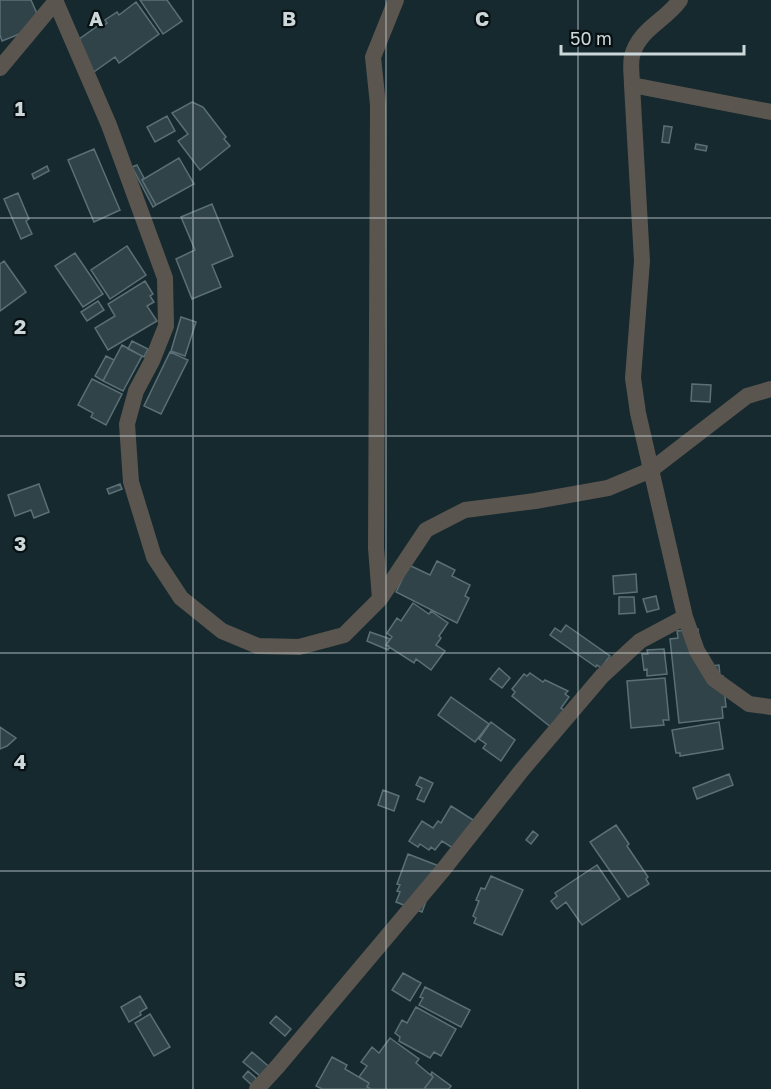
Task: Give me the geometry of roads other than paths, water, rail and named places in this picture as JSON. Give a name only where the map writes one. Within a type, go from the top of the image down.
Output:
[{"type":"street","points":[[380,599],[376,548],[378,105],[373,57],[396,0]]},
{"type":"street","points":[[680,0],[674,9],[642,35],[632,57],[642,261],[633,378],[638,413],[685,617],[697,651],[714,679],[749,704],[771,707]]},
{"type":"street","points":[[0,68],[56,1],[109,125],[165,278],[166,326],[152,361],[136,391],[127,424],[131,482],[154,557],[181,598],[222,632],[258,646],[299,647],[344,635],[380,599],[426,530],[465,510],[608,488],[651,471],[747,396],[771,389]]},
{"type":"street","points":[[632,85],[771,112]]},
{"type":"street","points":[[257,1089],[436,879],[522,770],[602,676],[640,641],[685,617]]}]
